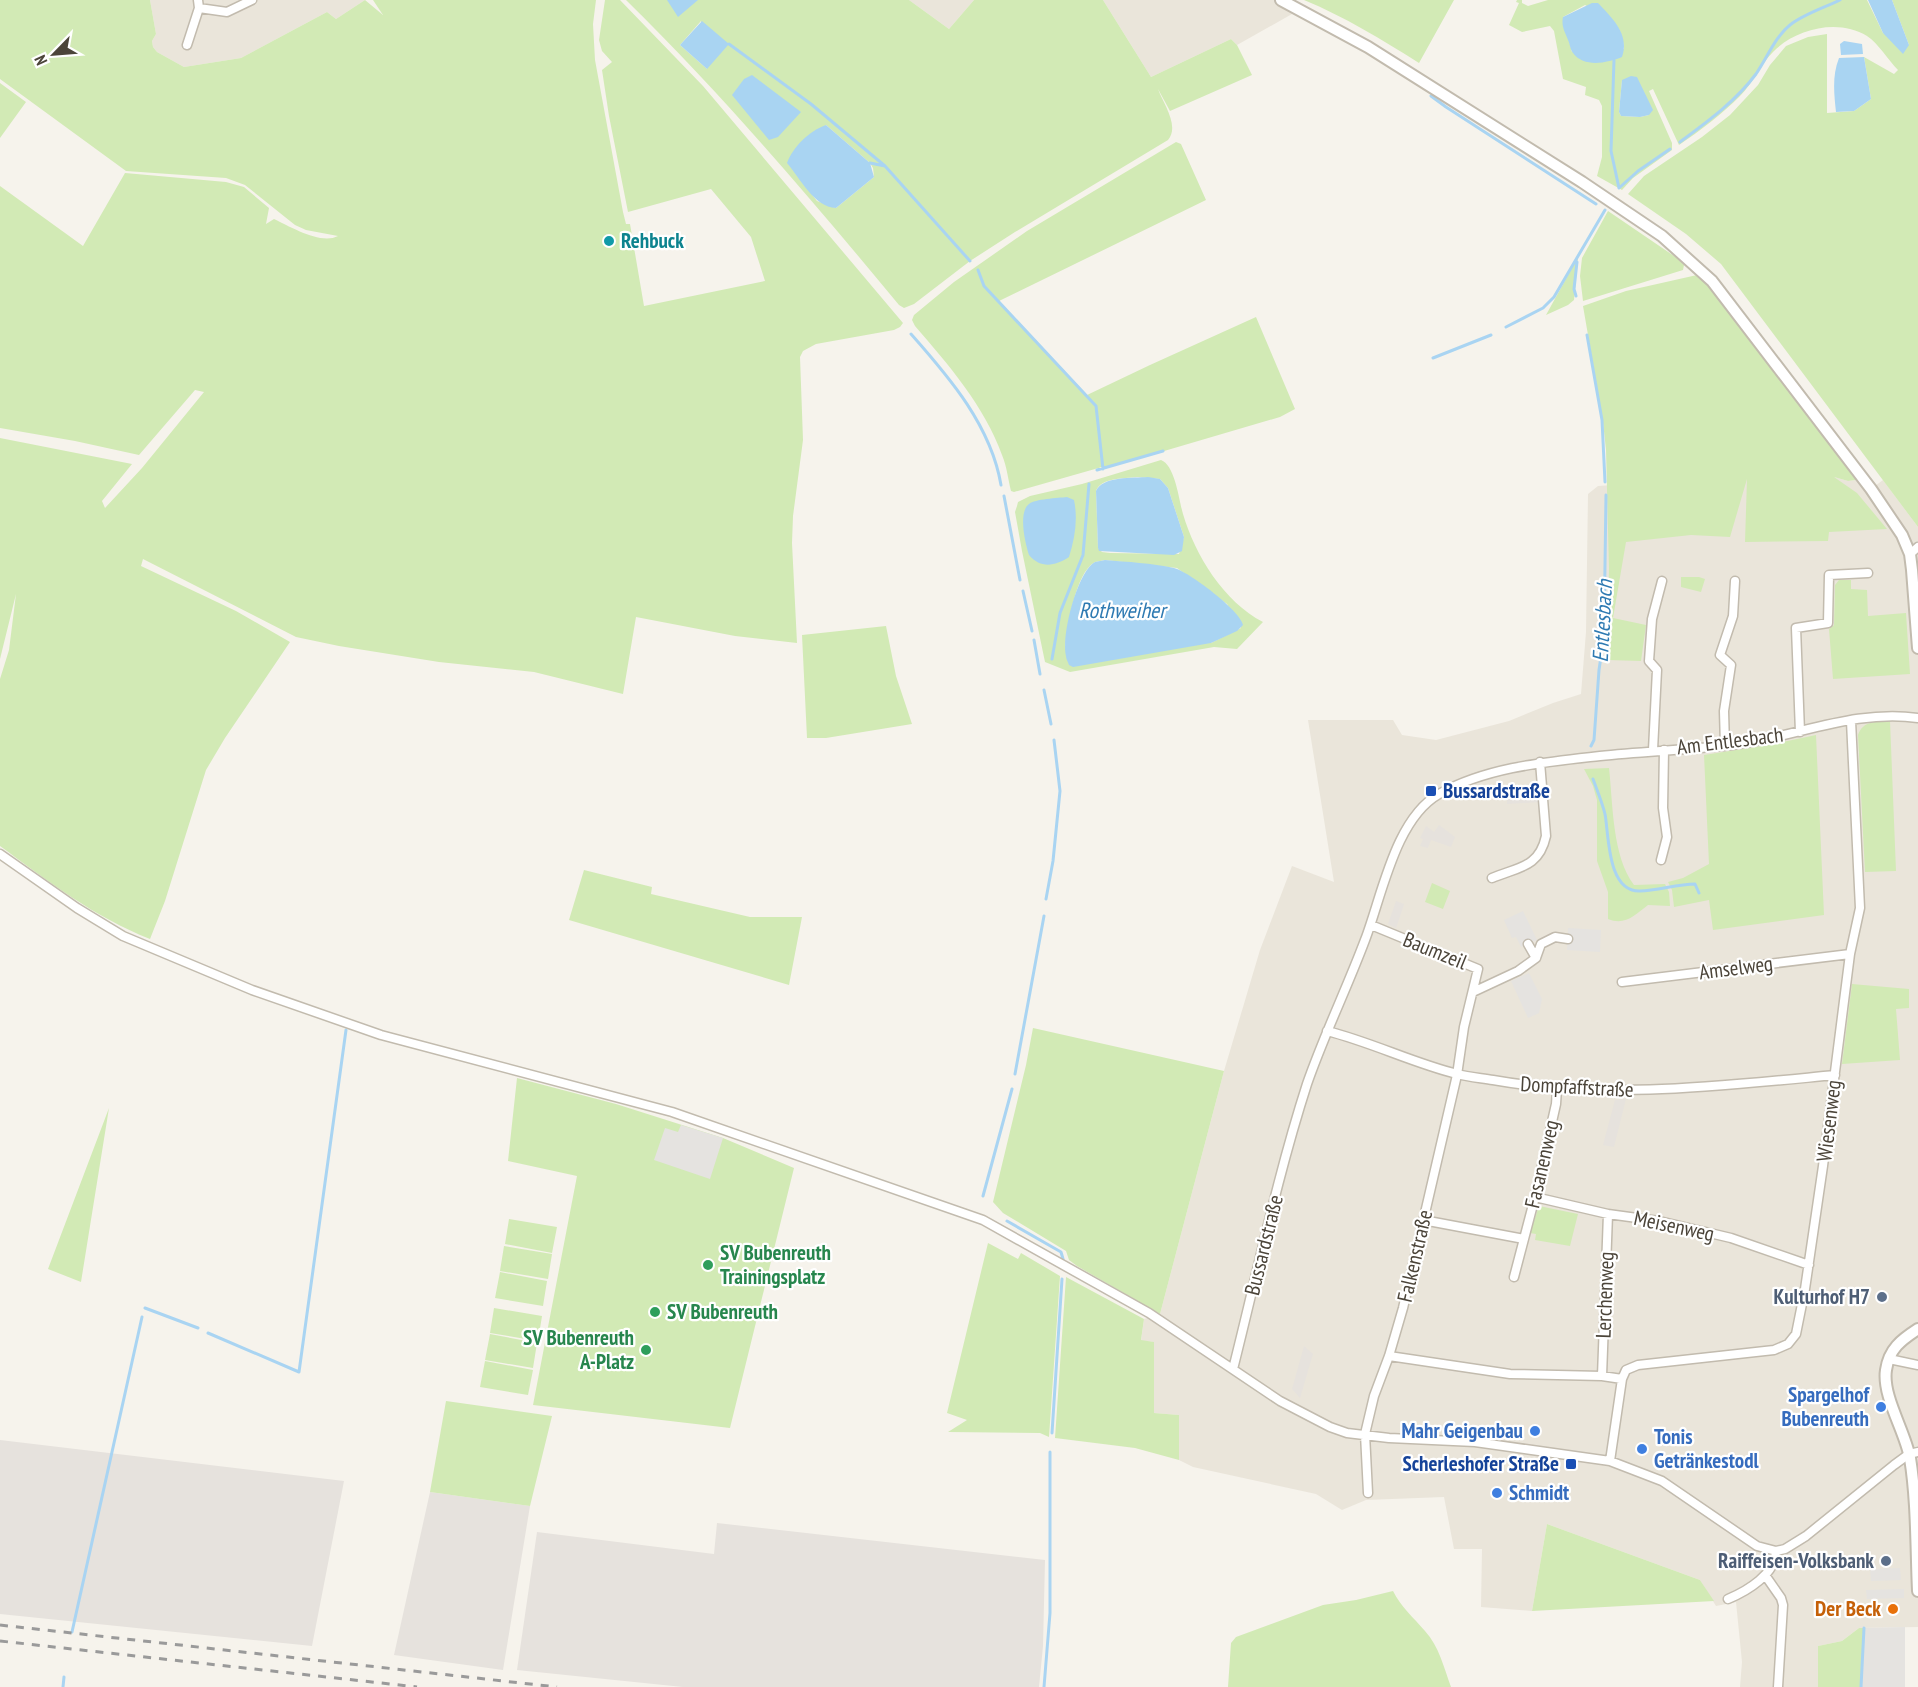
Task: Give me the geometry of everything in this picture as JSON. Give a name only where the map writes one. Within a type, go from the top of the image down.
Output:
[{"type":"street","points":[[187,45],[198,4],[227,12],[252,0]]},
{"type":"street","points":[[1281,0],[1368,47],[1582,182],[1662,236],[1712,281],[1871,489],[1914,550],[1918,648]]},
{"type":"street","points":[[1800,732],[1796,628],[1828,623],[1829,575],[1868,573]]},
{"type":"street","points":[[1653,750],[1657,670],[1649,661],[1652,619],[1662,581]]},
{"type":"street","points":[[1725,746],[1724,711],[1731,665],[1720,655],[1733,616],[1735,581]]},
{"type":"street","name":"Am Entlesbach","points":[[1540,762],[1653,750],[1725,746],[1875,717],[1918,718]]},
{"type":"street","name":"Wiesenweg","points":[[1622,1379],[1626,1370],[1638,1365],[1774,1350],[1788,1344],[1797,1334],[1809,1265],[1850,954],[1860,908],[1851,721]]},
{"type":"street","points":[[1661,860],[1667,837],[1662,808],[1664,750]]},
{"type":"street","points":[[1492,878],[1522,867],[1537,858],[1544,848],[1546,836],[1540,762]]},
{"type":"street","name":"Bussardstraße","points":[[1233,1369],[1306,1087],[1371,925],[1402,838],[1420,809],[1436,795],[1466,781],[1540,762]]},
{"type":"street","points":[[0,854],[77,908],[123,936],[252,990],[381,1035],[672,1112],[982,1220],[1149,1313],[1280,1401],[1305,1415],[1347,1433],[1389,1438],[1475,1442],[1610,1461],[1662,1481],[1756,1546],[1776,1551],[1785,1549],[1806,1536],[1872,1481],[1914,1453]]},
{"type":"street","name":"Baumzeil","points":[[1371,925],[1478,969],[1464,1027],[1457,1075]]},
{"type":"street","name":"Baumzeil","points":[[1473,992],[1519,974],[1536,958],[1541,944],[1555,938],[1568,939]]},
{"type":"street","points":[[1528,945],[1536,958]]},
{"type":"street","name":"Amselweg","points":[[1622,982],[1850,954]]},
{"type":"street","name":"Dompfaffstraße","points":[[1327,1031],[1350,1036],[1457,1075],[1557,1089],[1676,1090],[1835,1075]]},
{"type":"street","name":"Falkenstraße","points":[[1365,1434],[1374,1396],[1389,1356],[1406,1297],[1457,1075]]},
{"type":"street","name":"Fasanenweg","points":[[1514,1277],[1535,1197],[1556,1104],[1557,1089]]},
{"type":"street","name":"Meisenweg","points":[[1535,1197],[1608,1214],[1659,1221],[1731,1238],[1809,1265]]},
{"type":"street","name":"Lerchenweg","points":[[1602,1376],[1608,1214]]},
{"type":"street","points":[[1423,1220],[1524,1239]]},
{"type":"street","points":[[1918,1329],[1899,1341],[1888,1359],[1885,1378],[1887,1390],[1905,1437],[1914,1453],[1913,1489],[1918,1591]]},
{"type":"street","points":[[1389,1356],[1510,1374],[1602,1376],[1622,1379],[1610,1461]]},
{"type":"street","points":[[1888,1359],[1918,1365]]},
{"type":"street","points":[[1365,1434],[1368,1493]]},
{"type":"street","points":[[1728,1599],[1747,1590],[1765,1575],[1776,1558],[1776,1551]]},
{"type":"street","points":[[1765,1575],[1781,1598],[1783,1605],[1778,1687]]},
{"type":"shaded area","points":[[150,0],[365,0],[336,19],[327,12],[241,58],[184,67],[157,52],[153,47],[152,41],[156,34]]},
{"type":"shaded area","points":[[909,0],[974,0],[949,29]]},
{"type":"shaded area","points":[[1103,0],[1292,0],[1292,14],[1237,45],[1231,39],[1151,77]]},
{"type":"shaded area","points":[[1831,476],[1875,486],[1883,480],[1918,527],[1918,1627],[1859,1628],[1842,1641],[1818,1646],[1818,1687],[1740,1687],[1742,1662],[1736,1602],[1716,1606],[1700,1580],[1547,1524],[1532,1611],[1481,1607],[1482,1549],[1454,1549],[1444,1497],[1366,1500],[1342,1510],[1316,1494],[1193,1467],[1179,1460],[1179,1415],[1154,1413],[1154,1342],[1141,1341],[1144,1319],[1160,1314],[1224,1071],[1260,950],[1292,866],[1334,882],[1308,720],[1393,720],[1402,735],[1436,740],[1509,721],[1581,694],[1586,632],[1588,494],[1598,486],[1733,477]]},
{"type":"shaded area","points":[[1537,794],[1539,802],[1507,804],[1507,795]]},
{"type":"shaded area","points":[[1439,825],[1455,837],[1451,847],[1431,840],[1428,848],[1420,846],[1423,839],[1420,838],[1426,826],[1434,832]]},
{"type":"shaded area","points":[[1396,901],[1404,904],[1396,928],[1388,924]]},
{"type":"shaded area","points":[[1523,911],[1537,940],[1521,947],[1516,937],[1512,938],[1504,920]]},
{"type":"shaded area","points":[[1568,928],[1601,930],[1600,952],[1567,950]]},
{"type":"shaded area","points":[[1529,973],[1542,999],[1539,1013],[1528,1018],[1511,981]]},
{"type":"shaded area","points":[[1626,1099],[1614,1147],[1603,1145],[1615,1100]]},
{"type":"shaded area","points":[[681,1125],[723,1138],[710,1179],[654,1160],[665,1128],[678,1132]]},
{"type":"shaded area","points":[[1304,1346],[1313,1354],[1300,1398],[1292,1389]]},
{"type":"shaded area","points":[[0,1440],[344,1481],[312,1646],[0,1614]]},
{"type":"shaded area","points":[[430,1492],[530,1506],[503,1670],[394,1655]]},
{"type":"shaded area","points":[[717,1523],[1045,1560],[1043,1646],[1039,1687],[683,1687],[517,1670],[537,1532],[714,1554]]},
{"type":"shaded area","points":[[1900,1568],[1901,1580],[1871,1581],[1870,1569]]},
{"type":"shaded area","points":[[1904,1589],[1904,1598],[1867,1599],[1866,1590]]},
{"type":"shaded area","points":[[1905,1627],[1905,1687],[1861,1687],[1864,1628]]},
{"type":"green space","points":[[0,0],[150,0],[156,34],[152,41],[153,47],[157,52],[184,67],[241,58],[327,12],[336,19],[365,0],[383,15],[373,0],[596,0],[593,24],[595,60],[623,212],[626,224],[630,224],[644,306],[765,281],[751,237],[711,189],[628,212],[602,70],[612,62],[602,51],[599,40],[605,0],[620,0],[703,86],[903,323],[894,330],[816,344],[803,351],[800,357],[803,440],[793,516],[792,543],[797,643],[735,636],[636,617],[623,694],[534,672],[439,662],[296,637],[143,559],[141,566],[236,611],[290,642],[206,770],[165,901],[150,939],[91,909],[0,846],[0,679],[9,650],[16,594],[0,659],[0,438],[132,464],[102,501],[105,508],[142,468],[204,392],[195,390],[139,455],[0,428],[0,186],[83,246],[125,173],[226,182],[244,187],[269,208],[266,224],[274,219],[315,237],[338,236],[306,230],[295,225],[245,185],[226,178],[126,171],[0,79]]},
{"type":"green space","points":[[626,0],[909,0],[949,29],[974,0],[1103,0],[1151,77],[1231,39],[1237,45],[1252,75],[1170,111],[1158,89],[1171,121],[1172,128],[1168,140],[1015,232],[970,261],[914,304],[904,308],[899,305],[767,149]],"holes":[[[701,21],[707,69],[680,45]],[[826,125],[873,168],[874,177],[836,208],[817,201],[788,163]]]},
{"type":"green space","points":[[1304,0],[1454,0],[1419,63],[1363,29]]},
{"type":"green space","points":[[1522,0],[1522,3],[1528,6],[1548,0],[1867,0],[1883,33],[1909,45],[1892,0],[1918,0],[1918,527],[1721,264],[1686,234],[1628,194],[1644,176],[1730,115],[1758,85],[1770,65],[1786,46],[1808,37],[1827,34],[1827,113],[1854,111],[1871,99],[1864,57],[1894,74],[1898,70],[1871,39],[1856,31],[1830,27],[1805,32],[1793,37],[1773,52],[1740,96],[1711,122],[1679,145],[1653,89],[1649,91],[1672,143],[1672,150],[1633,178],[1622,190],[1597,176],[1602,157],[1602,106],[1599,100],[1585,95],[1586,87],[1563,79],[1554,31],[1550,26],[1522,32],[1509,25],[1519,3],[1516,2]],"holes":[[[1585,5],[1607,17],[1617,26],[1624,49],[1572,52],[1563,17]],[[1622,80],[1649,115],[1621,116],[1619,112]]]},
{"type":"green space","points":[[0,83],[26,102],[0,138]]},
{"type":"green space","points":[[1176,142],[1181,144],[1206,200],[999,301],[1087,395],[1256,317],[1295,409],[1280,417],[1103,469],[1102,467],[1011,491],[1004,460],[986,420],[953,371],[915,326],[912,320],[914,315],[954,282],[1027,231]]},
{"type":"green space","points":[[1608,211],[1677,258],[1684,265],[1683,270],[1583,301],[1580,276],[1582,258]]},
{"type":"green space","points":[[1578,257],[1574,300],[1546,315]]},
{"type":"green space","points":[[1697,275],[1712,289],[1856,480],[1848,481],[1834,477],[1857,493],[1887,529],[1829,532],[1828,541],[1745,542],[1747,479],[1730,537],[1691,535],[1626,542],[1613,618],[1646,625],[1641,661],[1607,660],[1609,568],[1606,450],[1583,306],[1626,291]]},
{"type":"green space","points":[[1161,460],[1166,463],[1173,476],[1188,530],[1203,561],[1224,590],[1249,613],[1263,622],[1237,649],[1214,647],[1070,672],[1045,662],[1015,512],[1018,502],[1030,496],[1082,484]],"holes":[[[1137,477],[1160,479],[1168,488],[1184,537],[1179,554],[1110,553],[1102,552],[1098,548],[1096,491],[1099,486],[1108,481]],[[1105,560],[1177,568],[1227,604],[1241,628],[1211,643],[1065,646],[1074,601],[1082,577],[1095,562]]]},
{"type":"green space","points":[[1681,577],[1705,579],[1701,592],[1681,587]]},
{"type":"green space","points":[[1839,580],[1851,580],[1851,589],[1867,590],[1868,616],[1906,613],[1910,674],[1833,679],[1829,629],[1834,625],[1835,585]]},
{"type":"green space","points":[[886,626],[896,676],[912,724],[826,738],[807,738],[802,635]]},
{"type":"green space","points":[[1890,721],[1896,871],[1865,872],[1858,735],[1867,724]]},
{"type":"green space","points":[[1816,735],[1824,915],[1713,930],[1709,900],[1674,907],[1672,890],[1668,882],[1683,878],[1709,864],[1704,755]]},
{"type":"green space","points":[[1609,768],[1617,844],[1627,873],[1634,885],[1665,884],[1669,892],[1670,906],[1648,905],[1630,918],[1620,921],[1608,919],[1608,892],[1597,861],[1597,800],[1584,769]]},
{"type":"green space","points":[[584,870],[652,887],[651,894],[750,917],[802,917],[789,985],[569,920]]},
{"type":"green space","points":[[1432,883],[1450,891],[1443,909],[1425,902]]},
{"type":"green space","points":[[1852,984],[1909,989],[1909,1008],[1896,1009],[1900,1060],[1842,1064]]},
{"type":"green space","points":[[1033,1028],[1224,1071],[1160,1314],[1077,1266],[1069,1260],[1066,1251],[1003,1213],[993,1202]]},
{"type":"green space","name":"SV Bubenreuth","points":[[517,1078],[616,1104],[723,1138],[794,1168],[730,1428],[533,1405],[577,1176],[508,1161]]},
{"type":"green space","points":[[109,1108],[81,1282],[48,1269]]},
{"type":"green space","points":[[1539,1206],[1578,1214],[1570,1246],[1535,1240],[1536,1234],[1530,1233]]},
{"type":"green space","points":[[509,1219],[557,1227],[552,1253],[505,1244]]},
{"type":"green space","points":[[988,1243],[1018,1259],[1021,1253],[1060,1276],[1049,1437],[1040,1433],[948,1432],[967,1420],[947,1413]]},
{"type":"green space","points":[[504,1246],[552,1254],[548,1279],[500,1271]]},
{"type":"green space","points":[[500,1272],[547,1281],[543,1306],[495,1298]]},
{"type":"green space","points":[[1066,1277],[1144,1319],[1141,1340],[1154,1342],[1154,1413],[1179,1415],[1179,1460],[1135,1448],[1055,1438]]},
{"type":"green space","points":[[494,1308],[542,1316],[538,1341],[490,1333]]},
{"type":"green space","points":[[490,1334],[537,1343],[533,1368],[485,1360]]},
{"type":"green space","points":[[485,1361],[533,1370],[528,1395],[480,1387]]},
{"type":"green space","points":[[446,1401],[552,1416],[530,1506],[430,1492]]},
{"type":"green space","points":[[1547,1524],[1700,1580],[1714,1601],[1532,1611]]},
{"type":"green space","points":[[1393,1591],[1403,1607],[1434,1643],[1451,1687],[1228,1687],[1231,1643],[1236,1637],[1323,1605]]},
{"type":"green space","points":[[1859,1628],[1864,1628],[1861,1687],[1818,1687],[1818,1646],[1842,1641]]},
{"type":"water","points":[[667,0],[698,0],[678,17]]},
{"type":"water","points":[[1868,0],[1892,0],[1909,45],[1903,54],[1883,33]]},
{"type":"water","points":[[1592,3],[1598,3],[1622,34],[1624,49],[1622,57],[1596,63],[1583,61],[1572,51],[1564,29],[1563,17]]},
{"type":"water","points":[[702,21],[729,44],[707,69],[680,45]]},
{"type":"water","points":[[1844,41],[1862,44],[1863,54],[1841,55],[1840,44]]},
{"type":"water","points":[[1864,57],[1871,99],[1854,111],[1836,112],[1834,78],[1839,58]]},
{"type":"water","points":[[752,75],[801,112],[778,137],[769,140],[732,95],[744,79]]},
{"type":"water","points":[[1631,76],[1637,77],[1653,110],[1649,115],[1621,116],[1619,112],[1622,80]]},
{"type":"water","points":[[826,125],[870,163],[874,177],[836,208],[821,203],[814,197],[787,163],[802,140]]},
{"type":"water","name":"Rothweiher","points":[[1148,477],[1160,479],[1168,488],[1184,537],[1182,551],[1174,555],[1099,551],[1096,491],[1099,486],[1111,480]]},
{"type":"water","name":"Rothweiher","points":[[1067,497],[1074,500],[1076,514],[1069,557],[1048,565],[1038,562],[1029,555],[1026,543],[1023,520],[1026,508],[1036,501]]},
{"type":"water","name":"Rothweiher","points":[[1105,560],[1157,565],[1181,571],[1224,602],[1243,625],[1237,631],[1211,643],[1073,667],[1069,665],[1065,647],[1072,605],[1088,568],[1095,562]]},
{"type":"waterway","points":[[1680,142],[1721,111],[1739,93],[1756,74],[1780,35],[1790,25],[1840,0]]},
{"type":"waterway","points":[[729,44],[811,104],[885,166]]},
{"type":"waterway","points":[[1614,60],[1611,151],[1619,188]]},
{"type":"waterway","points":[[1431,96],[1596,204]]},
{"type":"waterway","points":[[1619,188],[1638,171],[1670,149]]},
{"type":"waterway","points":[[870,163],[885,166],[970,261]]},
{"type":"waterway","points":[[1506,327],[1543,308],[1554,297],[1605,210]]},
{"type":"waterway","points":[[1576,296],[1574,289],[1577,262]]},
{"type":"waterway","points":[[978,270],[984,286],[1096,406],[1103,469]]},
{"type":"waterway","points":[[911,334],[967,404],[988,443],[1001,485]]},
{"type":"waterway","points":[[1433,358],[1491,335]]},
{"type":"waterway","points":[[1587,335],[1602,420],[1605,482]]},
{"type":"waterway","points":[[1097,470],[1163,451]]},
{"type":"waterway","points":[[1052,659],[1060,613],[1083,555],[1089,484]]},
{"type":"waterway","name":"Entlesbach","points":[[1591,746],[1594,740],[1604,636],[1606,495]]},
{"type":"waterway","points":[[1004,496],[1020,580]]},
{"type":"waterway","points":[[1023,591],[1032,631]]},
{"type":"waterway","points":[[1034,640],[1040,674]]},
{"type":"waterway","points":[[1044,690],[1051,724]]},
{"type":"waterway","points":[[1046,899],[1053,861],[1060,791],[1054,740]]},
{"type":"waterway","name":"Entlesbach","points":[[1593,779],[1605,814],[1615,873],[1621,882],[1629,889],[1640,891],[1695,884],[1699,893]]},
{"type":"waterway","points":[[1015,1074],[1044,916]]},
{"type":"waterway","points":[[208,1333],[299,1372],[346,1030]]},
{"type":"waterway","points":[[983,1196],[1012,1089]]},
{"type":"waterway","points":[[1007,1221],[1061,1252],[1063,1259]]},
{"type":"waterway","points":[[1052,1433],[1062,1279]]},
{"type":"waterway","points":[[145,1308],[198,1328]]},
{"type":"waterway","points":[[72,1632],[142,1317]]},
{"type":"waterway","points":[[1044,1687],[1050,1613],[1050,1452]]},
{"type":"waterway","name":"Entlesbach","points":[[1861,1687],[1864,1628]]},
{"type":"waterway","points":[[63,1687],[64,1677]]},
{"type":"railway","points":[[0,1625],[557,1687]]},
{"type":"railway","points":[[0,1641],[417,1687]]},
{"type":"place","name":"Rehbuck","points":[[609,241]]},
{"type":"place","name":"Bussardstraße","points":[[1431,791]]},
{"type":"place","name":"SV Bubenreuth Trainingsplatz","points":[[708,1265]]},
{"type":"place","name":"Kulturhof H7","points":[[1882,1297]]},
{"type":"place","name":"SV Bubenreuth","points":[[655,1312]]},
{"type":"place","name":"SV Bubenreuth A-Platz","points":[[646,1350]]},
{"type":"place","name":"Spargelhof Bubenreuth","points":[[1881,1407]]},
{"type":"place","name":"Mahr Geigenbau","points":[[1535,1431]]},
{"type":"place","name":"Tonis Getränkestodl","points":[[1642,1449]]},
{"type":"place","name":"Scherleshofer Straße","points":[[1571,1464]]},
{"type":"place","name":"Schmidt","points":[[1497,1493]]},
{"type":"place","name":"Raiffeisen-Volksbank","points":[[1886,1561]]},
{"type":"place","name":"Der Beck","points":[[1893,1609]]}]
